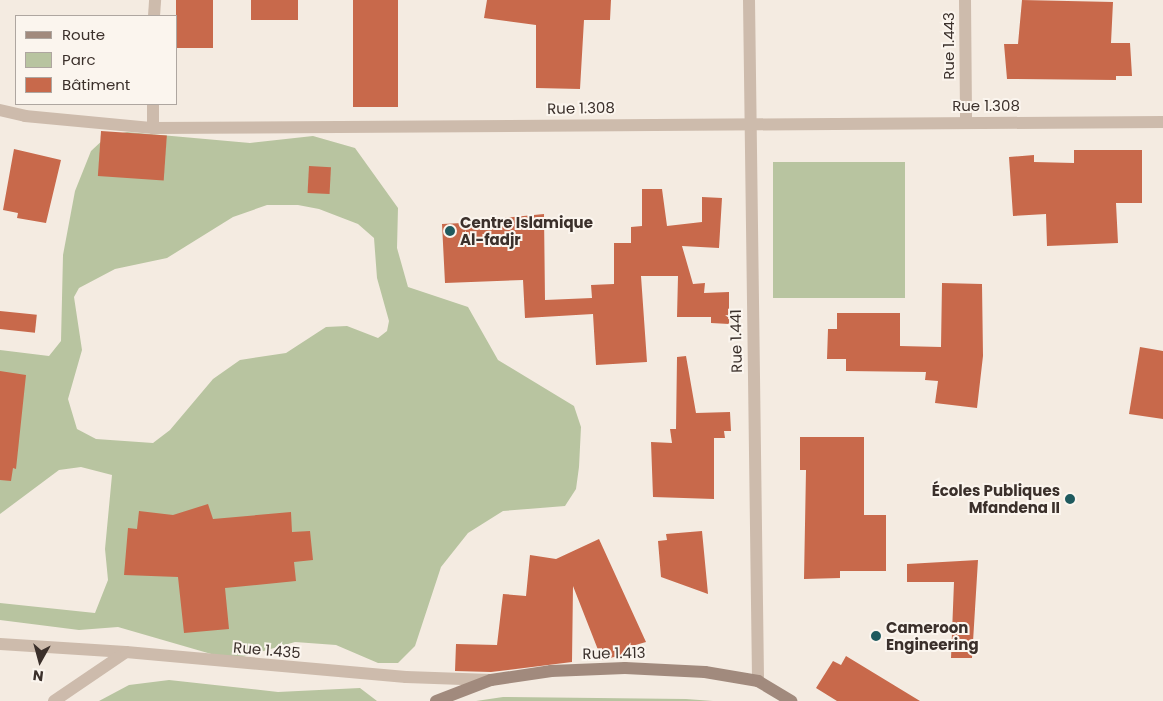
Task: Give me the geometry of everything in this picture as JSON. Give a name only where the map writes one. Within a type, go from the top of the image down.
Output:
[{"type":"street","points":[[154,0],[154,15]]},
{"type":"street","name":"Rue 1.441","points":[[749,0],[749,122],[758,681]]},
{"type":"street","name":"Rue 1.443","points":[[965,0],[966,123]]},
{"type":"street","points":[[153,128],[154,105]]},
{"type":"street","name":"Rue 1.308","points":[[0,110],[25,116],[153,128],[749,122],[1163,122]]},
{"type":"street","name":"Rue 1.435","points":[[0,644],[126,652],[386,676],[491,680]]},
{"type":"street","points":[[54,701],[126,652]]},
{"type":"street","name":"Rue 1.413","points":[[436,701],[491,680],[551,671],[625,668],[705,672],[758,681],[791,701]]},
{"type":"green space","points":[[127,132],[250,143],[313,136],[355,148],[398,208],[397,248],[408,287],[468,307],[498,360],[574,406],[581,427],[579,467],[576,489],[565,506],[503,511],[468,533],[441,567],[415,646],[398,663],[378,663],[336,645],[295,642],[232,660],[118,627],[79,630],[0,620],[0,603],[95,613],[108,580],[105,549],[112,475],[81,467],[59,470],[0,514],[0,350],[49,356],[61,341],[63,255],[75,191],[91,151],[106,137]],"holes":[[[267,205],[298,205],[319,209],[358,224],[374,238],[377,278],[389,321],[387,331],[378,338],[347,326],[326,327],[286,353],[240,360],[213,379],[170,430],[153,443],[96,439],[77,429],[68,399],[82,350],[74,297],[79,288],[115,269],[167,258],[233,217]]]},
{"type":"green space","points":[[773,162],[905,162],[905,298],[773,298]]},
{"type":"green space","points":[[169,680],[278,692],[360,688],[377,701],[99,701],[129,685]]},
{"type":"green space","points":[[503,697],[686,699],[713,701],[476,701]]},
{"type":"building","points":[[176,0],[213,0],[213,48],[178,48],[178,15],[176,15]]},
{"type":"building","points":[[251,0],[298,0],[298,20],[251,20]]},
{"type":"building","points":[[353,0],[398,0],[398,107],[353,107]]},
{"type":"building","points":[[487,0],[611,0],[610,20],[584,20],[580,89],[536,88],[536,25],[484,18]]},
{"type":"building","points":[[1022,0],[1113,2],[1111,43],[1130,43],[1132,76],[1116,76],[1116,80],[1007,79],[1004,44],[1018,44]]},
{"type":"building","points":[[101,131],[167,136],[164,180],[98,176]]},
{"type":"building","points":[[14,149],[61,160],[46,223],[17,218],[18,213],[3,210]]},
{"type":"building","points":[[1074,150],[1142,150],[1142,203],[1116,203],[1118,243],[1047,246],[1046,214],[1013,216],[1009,157],[1034,155],[1034,162],[1074,163]]},
{"type":"building","points":[[309,166],[331,167],[330,194],[308,193]]},
{"type":"building","points":[[642,189],[662,189],[667,226],[702,222],[702,197],[722,198],[719,248],[682,246],[693,284],[705,283],[704,293],[729,292],[729,324],[711,323],[711,317],[677,317],[678,276],[641,276],[647,362],[596,365],[593,314],[525,318],[523,280],[445,283],[442,224],[503,221],[503,218],[544,214],[545,300],[592,298],[591,285],[614,284],[614,243],[631,243],[631,227],[642,226]]},
{"type":"building","points":[[942,283],[982,284],[983,356],[977,408],[935,403],[938,381],[925,380],[926,372],[846,371],[846,359],[827,359],[828,329],[837,329],[837,313],[900,313],[900,346],[941,347]]},
{"type":"building","points":[[0,311],[37,315],[35,333],[0,329]]},
{"type":"building","points":[[1140,347],[1163,351],[1163,419],[1129,414]]},
{"type":"building","points":[[686,356],[696,413],[730,412],[731,431],[724,431],[725,438],[714,438],[714,499],[653,497],[651,442],[672,443],[670,429],[676,429],[677,357]]},
{"type":"building","points":[[0,371],[26,375],[16,469],[13,468],[11,481],[0,480]]},
{"type":"building","points":[[800,437],[864,437],[864,515],[886,515],[886,571],[840,571],[840,578],[804,579],[806,470],[800,470]]},
{"type":"building","points":[[208,504],[213,519],[291,512],[292,532],[310,531],[313,560],[294,562],[296,581],[225,588],[229,629],[184,633],[178,577],[124,575],[128,528],[137,529],[139,511],[173,515]]},
{"type":"building","points":[[702,531],[708,594],[661,577],[658,541],[667,540],[666,534]]},
{"type":"building","points":[[599,539],[646,642],[632,646],[634,652],[602,660],[573,586],[572,662],[491,672],[455,671],[456,644],[497,645],[503,594],[526,596],[530,555],[556,559]]},
{"type":"building","points":[[978,560],[972,658],[951,658],[954,582],[907,582],[907,564]]},
{"type":"building","points":[[846,656],[920,701],[837,701],[816,688],[833,661],[841,665]]},
{"type":"place","name":"Centre Islamique Al-fadjr","points":[[450,231]]},
{"type":"place","name":"Écoles Publiques Mfandena II","points":[[1070,499]]},
{"type":"place","name":"Cameroon Engineering","points":[[876,636]]}]
